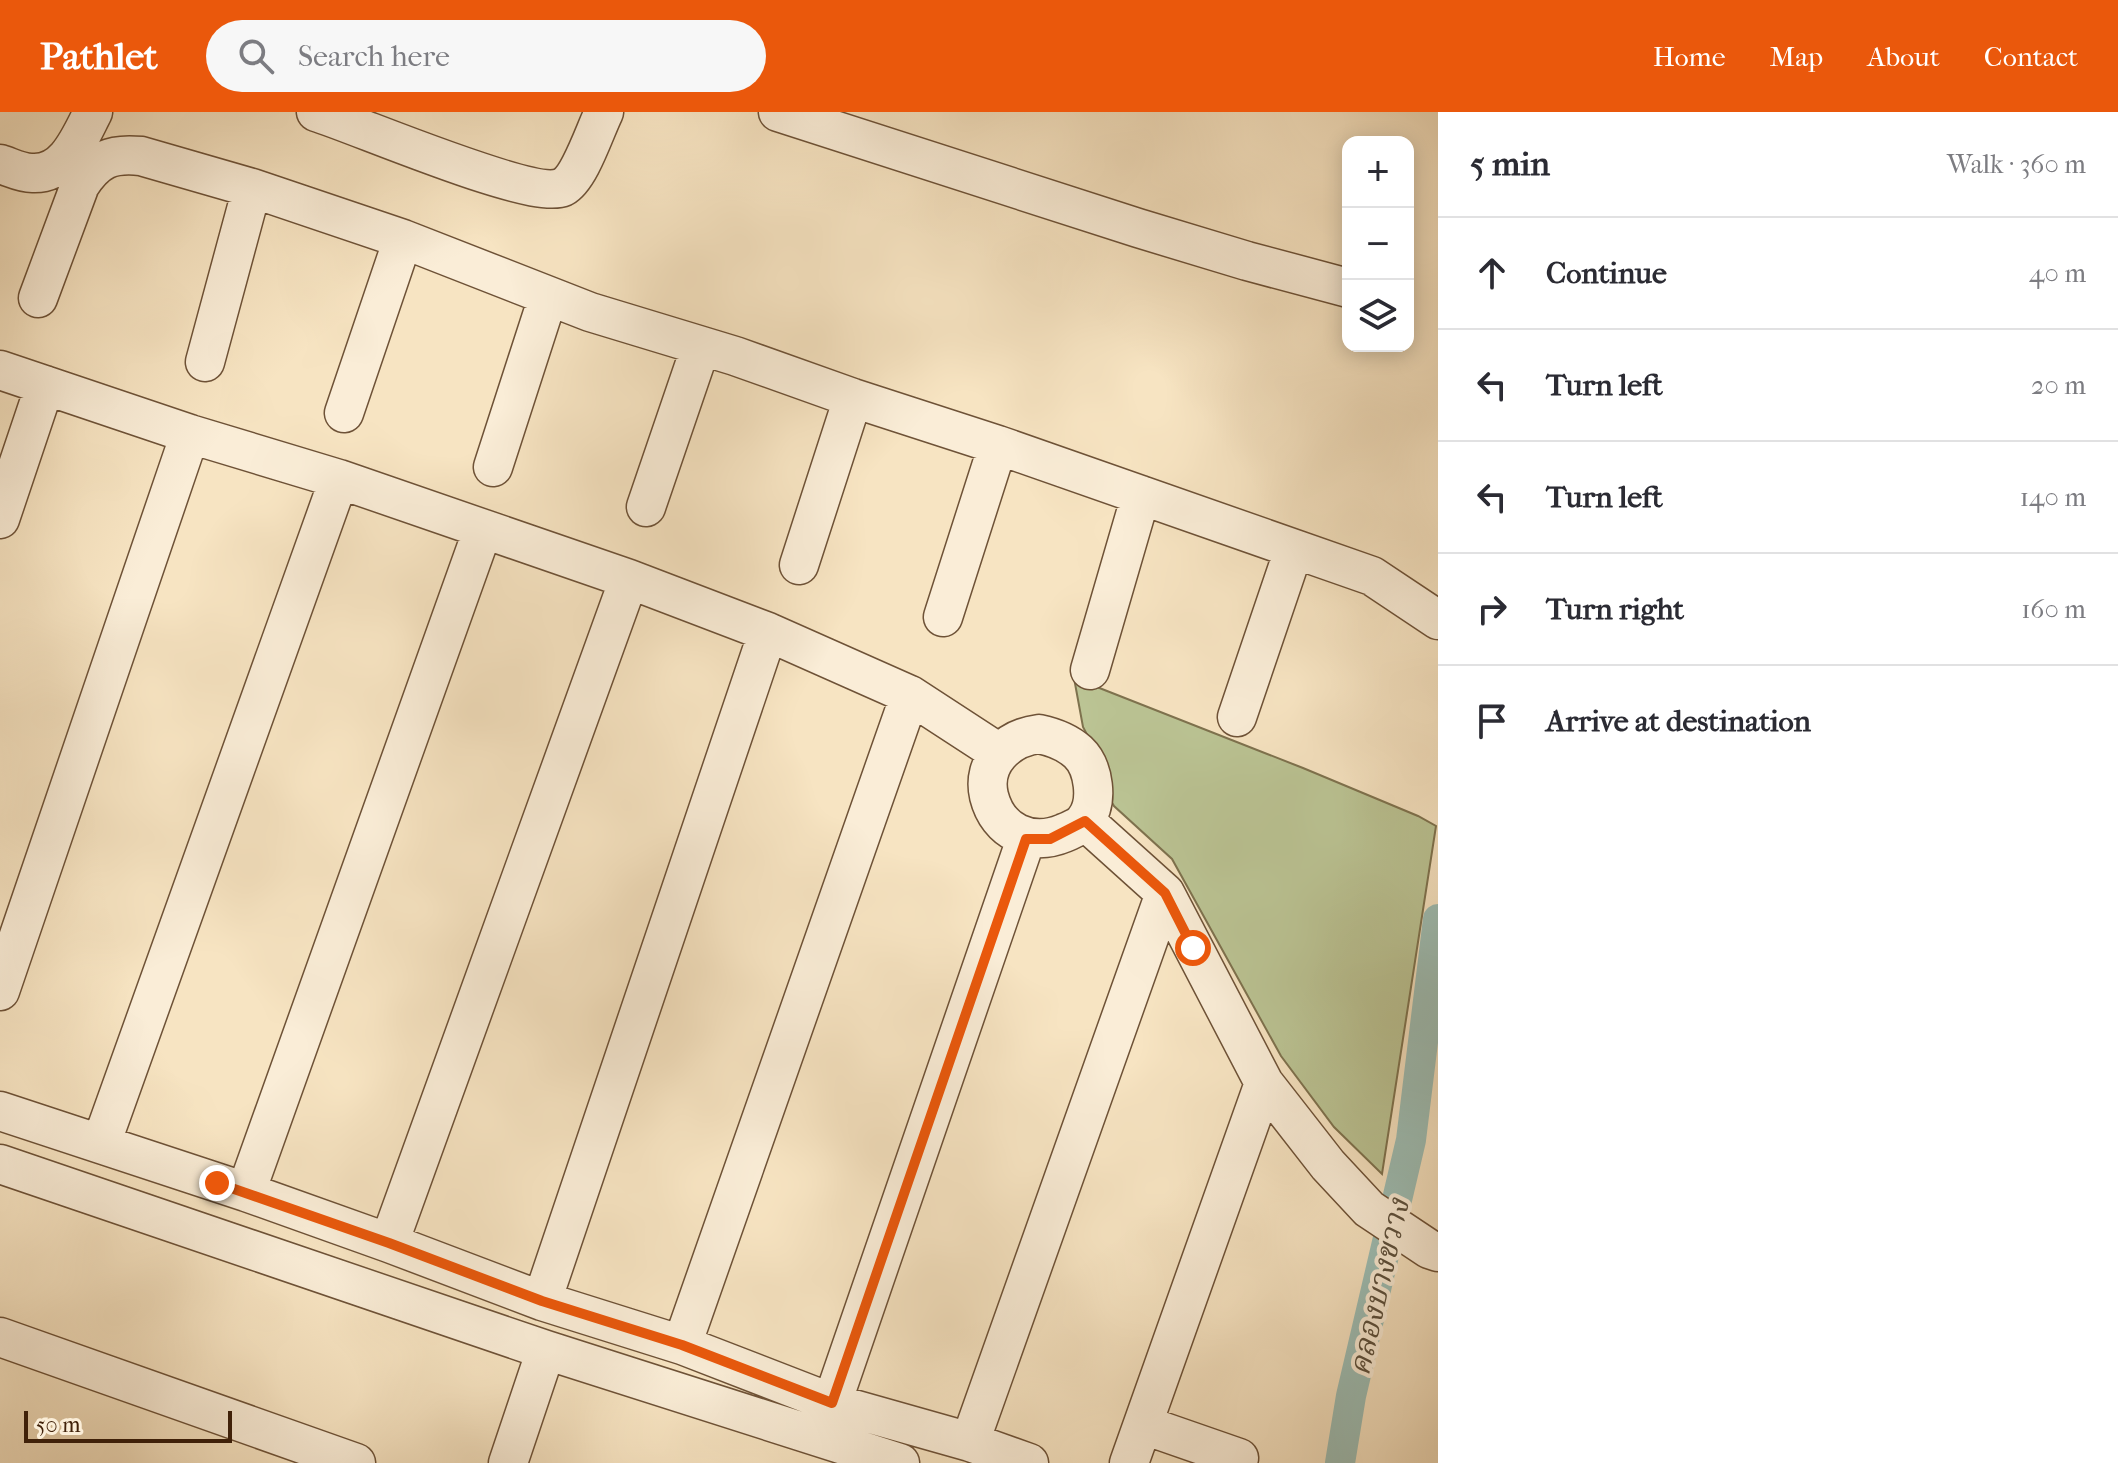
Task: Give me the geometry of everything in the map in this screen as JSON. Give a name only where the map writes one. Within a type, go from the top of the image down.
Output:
[{"type":"street","points":[[0,164],[27,173],[46,172],[55,167],[70,155],[93,112]]},
{"type":"street","points":[[316,112],[508,182],[551,189],[573,179],[604,112]]},
{"type":"street","points":[[803,115],[1138,228],[1342,286]]},
{"type":"street","points":[[38,298],[80,185],[90,171],[108,157],[141,156],[252,188],[403,239],[548,297],[998,445],[1372,576],[1438,620]]},
{"type":"street","points":[[205,362],[252,188]]},
{"type":"street","points":[[344,413],[403,239]]},
{"type":"street","points":[[493,467],[548,297]]},
{"type":"street","points":[[646,507],[701,346]]},
{"type":"street","points":[[0,370],[190,434],[339,479],[629,579],[768,632],[910,695],[999,753]]},
{"type":"street","points":[[0,519],[45,385]]},
{"type":"street","points":[[799,565],[853,398]]},
{"type":"street","points":[[0,991],[190,434]]},
{"type":"street","points":[[943,617],[998,445]]},
{"type":"street","points":[[101,1144],[339,479]]},
{"type":"street","points":[[1090,670],[1141,495]]},
{"type":"street","points":[[246,1192],[483,529]]},
{"type":"street","points":[[1237,717],[1294,549]]},
{"type":"street","points":[[389,1243],[629,579]]},
{"type":"street","points":[[542,1301],[768,632]]},
{"type":"street","points":[[682,1345],[910,695]]},
{"type":"street","points":[[1039,734],[1055,737],[1079,753],[1093,783],[1093,798],[1085,821],[1050,839],[1026,839],[1002,822],[992,807],[987,788],[990,770],[999,753],[1024,736],[1039,734]]},
{"type":"street","points":[[1085,821],[1165,893],[1264,1083],[1328,1165],[1369,1209],[1434,1251]]},
{"type":"street","points":[[832,1403],[1026,839]]},
{"type":"street","points":[[970,1442],[1165,893]]},
{"type":"street","points":[[1129,1463],[1264,1083]]},
{"type":"street","points":[[0,1111],[246,1192],[542,1301],[682,1345],[832,1403],[970,1442],[1029,1463]]},
{"type":"street","points":[[0,1164],[546,1350],[900,1463]]},
{"type":"street","points":[[0,1337],[356,1463]]},
{"type":"street","points":[[508,1463],[546,1350]]},
{"type":"street","points":[[1144,1425],[1239,1458]]},
{"type":"green space","points":[[1074,678],[1303,768],[1436,826],[1382,1174],[1334,1127],[1281,1056],[1172,859],[1114,806],[1107,794],[1106,770],[1083,727]]},
{"type":"waterway","name":"คลองบางขวาง","points":[[1340,1463],[1351,1396],[1411,1140],[1438,919]]},
{"type":"route","points":[[217,1183],[542,1301],[682,1345],[832,1403],[1026,839],[1050,839],[1085,821],[1165,893],[1193,948]]}]
